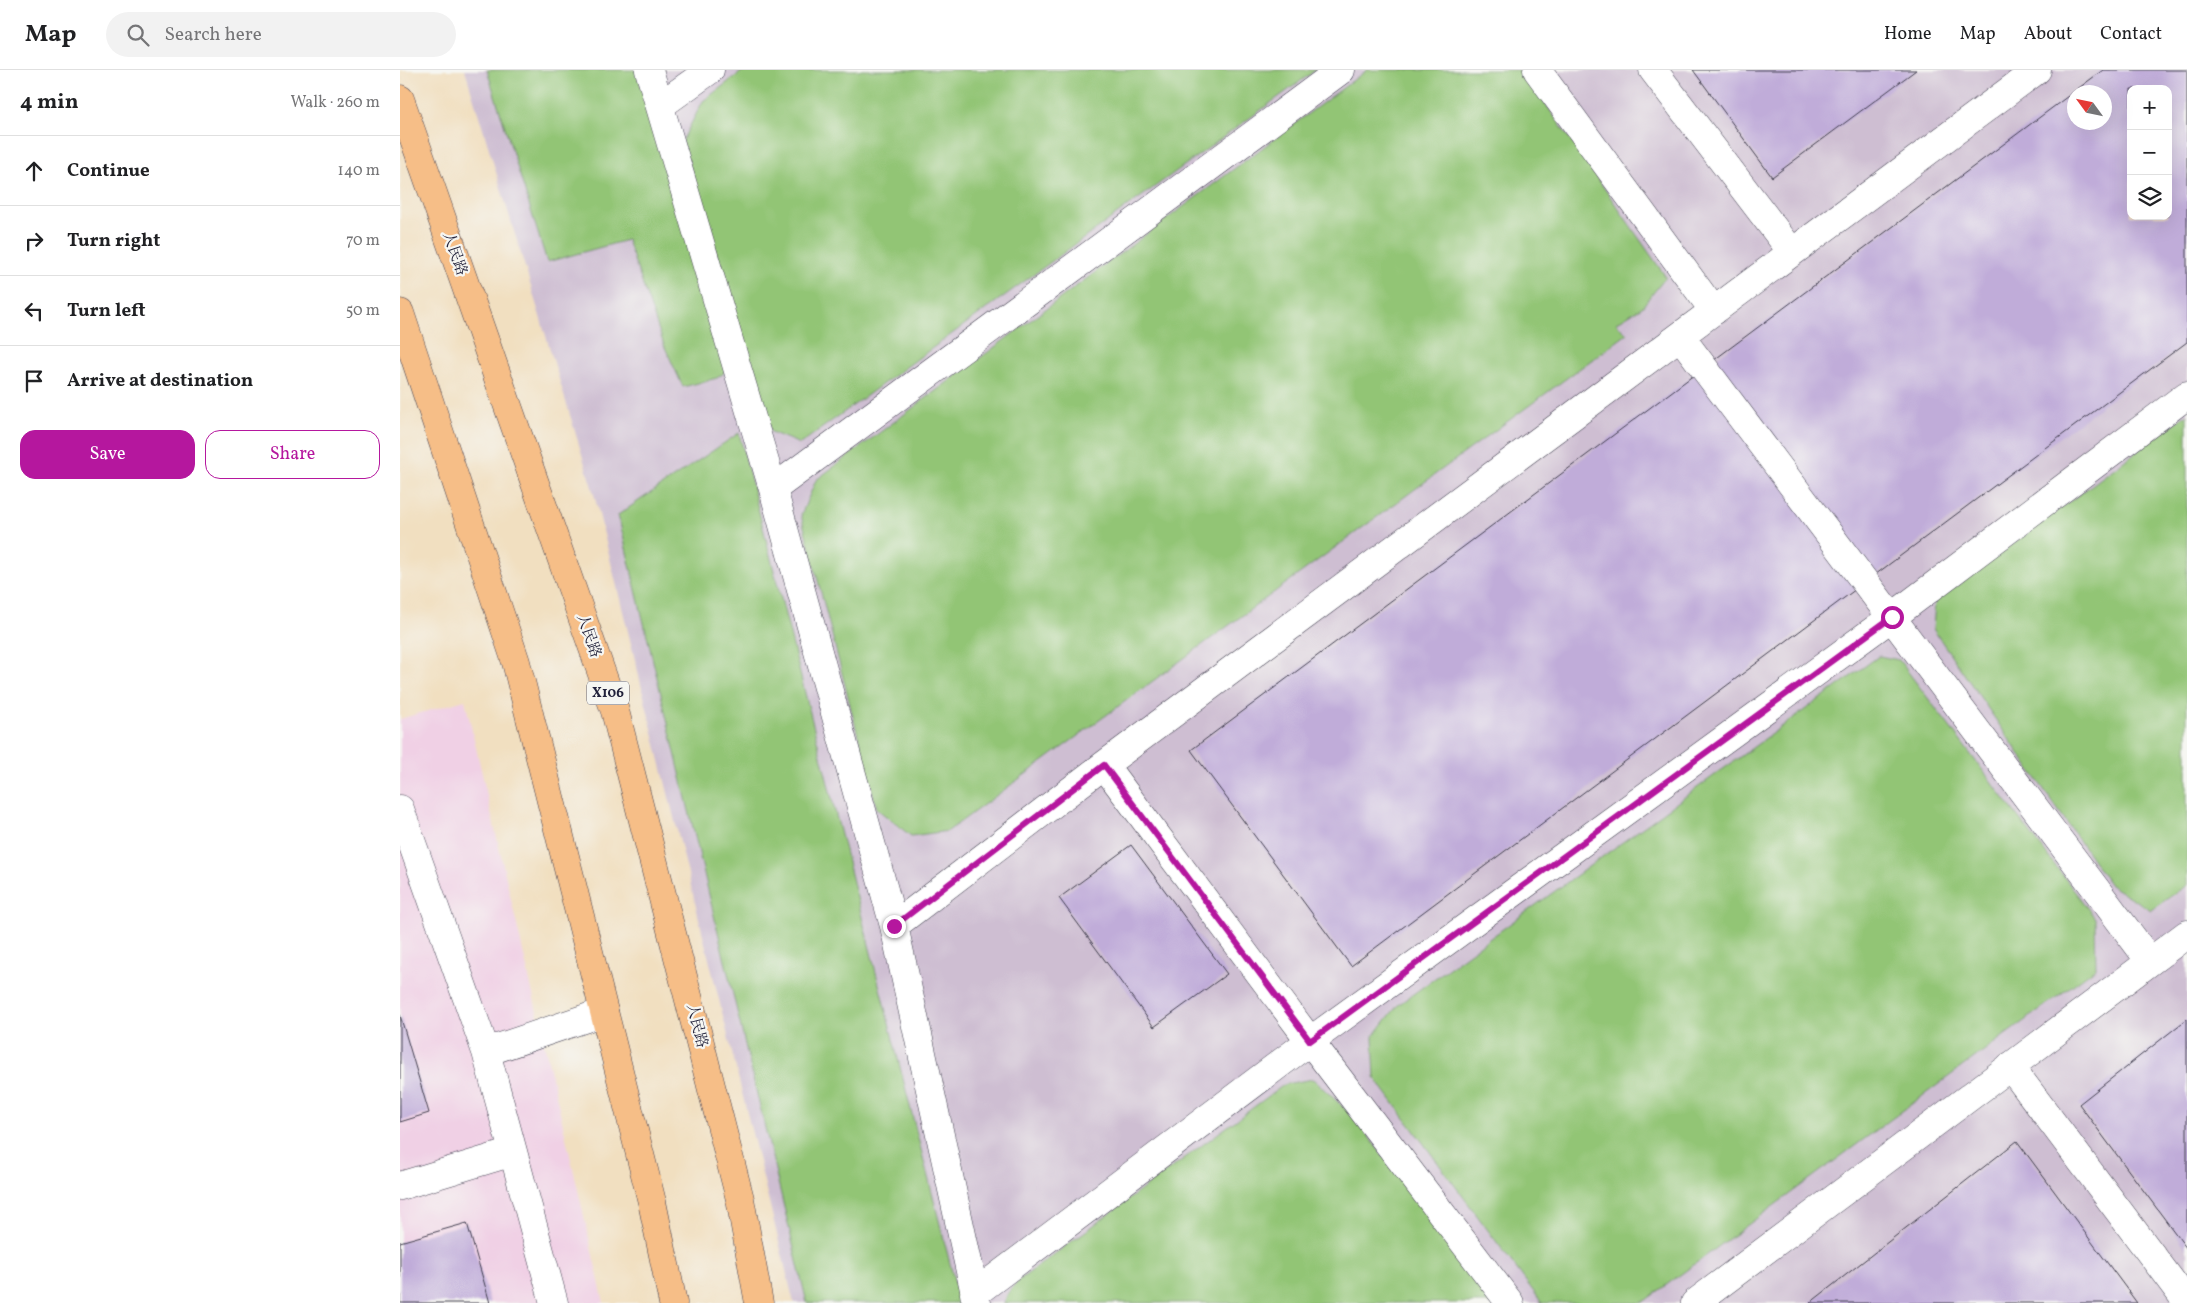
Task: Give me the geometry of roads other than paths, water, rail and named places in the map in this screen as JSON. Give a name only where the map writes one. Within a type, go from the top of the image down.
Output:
[{"type":"main road","name":"人民路","points":[[400,99],[615,711],[740,1199],[759,1303]]},
{"type":"main road","points":[[400,313],[516,662],[652,1202],[673,1303]]},
{"type":"street","points":[[649,70],[773,489],[894,926],[976,1298],[1310,1041],[1892,617],[2187,395]]},
{"type":"street","points":[[661,106],[710,70]]},
{"type":"street","points":[[773,489],[1341,70]]},
{"type":"street","points":[[1537,70],[1714,311]]},
{"type":"street","points":[[1653,70],[1792,252]]},
{"type":"street","points":[[894,926],[1104,765],[2037,70]]},
{"type":"street","points":[[1680,336],[2150,961]]},
{"type":"street","points":[[1104,765],[1310,1041],[1510,1303]]},
{"type":"street","points":[[400,809],[486,1052],[554,1303]]},
{"type":"street","points":[[1706,1300],[2010,1066],[2187,934]]},
{"type":"street","points":[[486,1052],[604,1012]]},
{"type":"street","points":[[2010,1066],[2187,1302]]},
{"type":"street","points":[[400,1186],[513,1152]]}]
